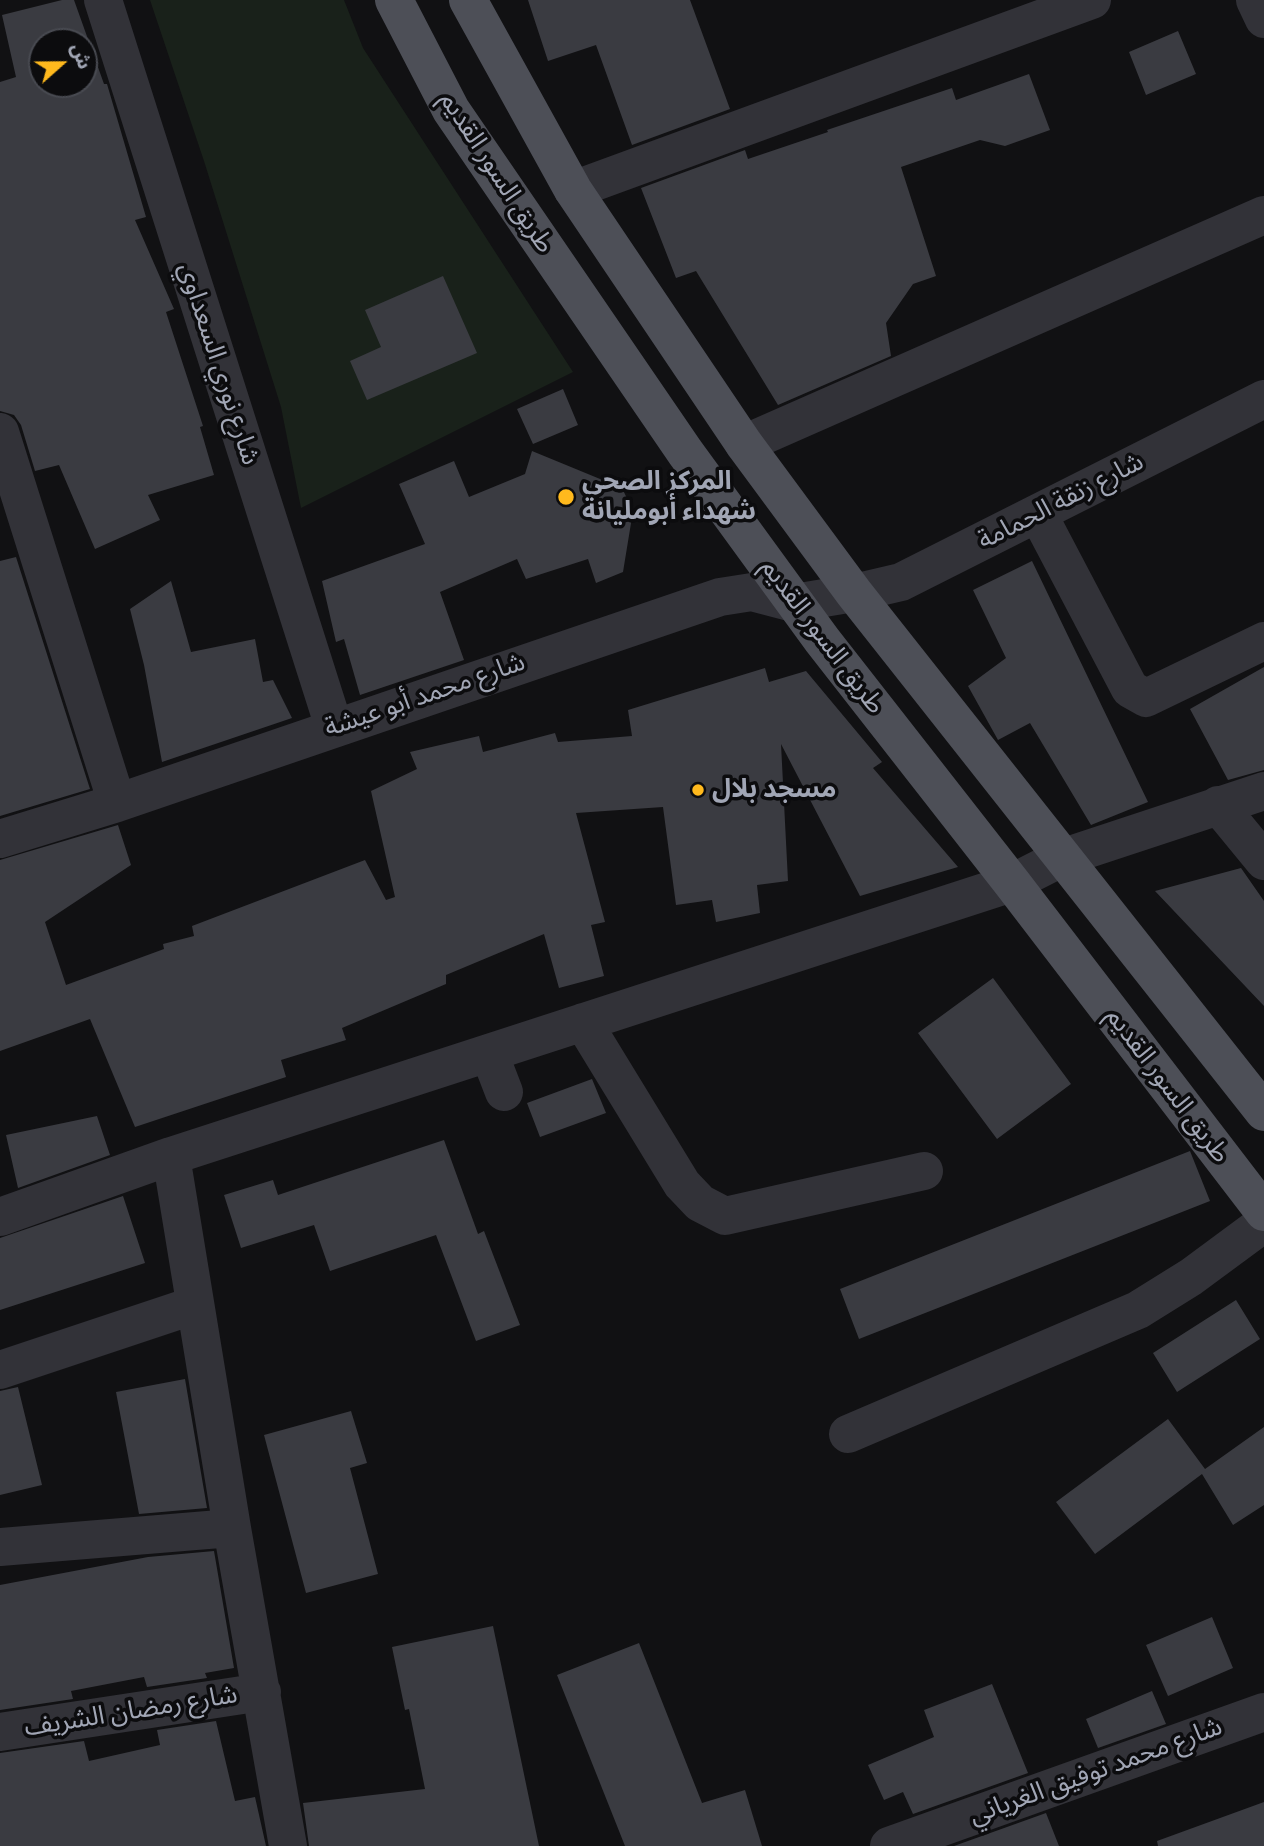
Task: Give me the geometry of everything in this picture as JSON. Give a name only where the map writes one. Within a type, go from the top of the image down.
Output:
[{"type":"main road","name":"طريق السور القديم","points":[[394,0],[451,110],[685,452],[794,603],[1264,1212]]},
{"type":"main road","name":"طريق السور القديم","points":[[468,0],[573,190],[744,444],[854,593],[1264,1112]]},
{"type":"street","name":"شارع نوري السعداوي","points":[[103,0],[334,727]]},
{"type":"street","points":[[573,190],[1092,0]]},
{"type":"street","points":[[1255,0],[1264,19]]},
{"type":"street","points":[[744,444],[1264,215]]},
{"type":"street","name":"شارع زنقة الحمامة","points":[[854,593],[901,582],[1264,399]]},
{"type":"street","points":[[0,432],[14,519],[117,803]]},
{"type":"street","points":[[1038,514],[1130,689],[1146,698],[1264,641]]},
{"type":"street","name":"شارع محمد أبو عيشة","points":[[0,839],[117,803],[720,597],[752,592],[794,603],[854,593]]},
{"type":"street","points":[[0,1217],[171,1156],[1012,883],[1061,858],[1264,792]]},
{"type":"street","points":[[1218,805],[1264,861]]},
{"type":"street","points":[[583,1022],[682,1184],[700,1203],[725,1216],[924,1171]]},
{"type":"street","points":[[489,1053],[504,1092]]},
{"type":"street","points":[[171,1156],[288,1846]]},
{"type":"street","points":[[848,1434],[1138,1310],[1191,1277],[1264,1223]]},
{"type":"street","points":[[0,1370],[195,1305]]},
{"type":"street","points":[[0,1547],[232,1528]]},
{"type":"street","name":"شارع رمضان الشريف","points":[[0,1732],[262,1692]]},
{"type":"street","name":"شارع محمد توفيق الغرياني","points":[[889,1846],[1264,1712]]},
{"type":"shaded area","points":[[150,0],[344,0],[363,48],[573,372],[301,508],[281,407]]},
{"type":"building","points":[[62,0],[74,0],[84,28],[28,28],[28,98],[98,98],[98,67],[104,84],[107,84],[146,217],[135,220],[174,309],[166,312],[203,426],[200,427],[214,475],[148,495],[160,520],[95,549],[59,465],[35,471],[21,425],[14,415],[0,411],[0,82],[16,77],[2,15]]},
{"type":"building","points":[[528,0],[690,0],[730,109],[632,145],[596,45],[548,61]]},
{"type":"building","points":[[1178,31],[1196,74],[1146,95],[1129,52]]},
{"type":"building","points":[[1029,74],[1050,130],[1005,146],[980,140],[901,167],[936,276],[913,284],[886,323],[891,356],[778,405],[696,271],[676,278],[641,188],[745,150],[748,159],[952,88],[956,100]]},
{"type":"building","points":[[443,276],[477,353],[367,400],[350,361],[381,347],[365,310]]},
{"type":"building","points":[[563,389],[578,425],[533,444],[517,409]]},
{"type":"building","points":[[532,451],[622,488],[633,511],[623,572],[596,583],[588,559],[526,579],[517,559],[440,592],[464,660],[360,695],[344,639],[336,642],[322,581],[425,544],[399,484],[454,461],[469,497],[525,474]]},
{"type":"building","points":[[16,557],[90,789],[0,816],[0,561]]},
{"type":"building","points":[[1032,561],[1148,802],[1091,825],[1030,723],[998,740],[968,686],[1006,658],[973,590]]},
{"type":"building","points":[[171,581],[191,652],[255,639],[263,682],[273,680],[292,718],[162,762],[144,665],[130,609]]},
{"type":"building","points":[[1264,667],[1264,770],[1228,780],[1190,709]]},
{"type":"building","points":[[765,668],[769,682],[806,671],[882,762],[873,768],[958,867],[860,896],[781,744],[788,881],[757,885],[760,913],[716,922],[712,900],[676,905],[663,807],[576,813],[605,922],[591,925],[604,976],[559,988],[544,934],[446,975],[446,984],[342,1028],[346,1040],[281,1060],[286,1077],[135,1127],[90,1019],[0,1051],[0,860],[118,825],[131,865],[45,922],[66,985],[164,949],[163,944],[194,936],[192,926],[365,860],[386,900],[395,897],[371,791],[417,769],[410,752],[479,736],[483,752],[555,733],[558,742],[632,736],[628,710]]},
{"type":"building","points":[[1241,868],[1264,901],[1264,1006],[1155,891]]},
{"type":"building","points":[[993,978],[1071,1084],[997,1139],[918,1033]]},
{"type":"building","points":[[592,1079],[606,1113],[540,1137],[527,1103]]},
{"type":"building","points":[[97,1116],[110,1155],[18,1188],[6,1135]]},
{"type":"building","points":[[444,1140],[478,1234],[484,1231],[520,1325],[476,1341],[436,1235],[330,1271],[314,1225],[241,1248],[224,1195],[273,1180],[278,1195]]},
{"type":"building","points":[[1190,1151],[1210,1201],[859,1339],[840,1289]]},
{"type":"building","points":[[123,1196],[145,1263],[0,1310],[0,1238]]},
{"type":"building","points":[[1236,1300],[1260,1339],[1177,1392],[1153,1353]]},
{"type":"building","points":[[185,1379],[207,1508],[139,1514],[116,1392]]},
{"type":"building","points":[[18,1387],[42,1485],[0,1495],[0,1391]]},
{"type":"building","points":[[351,1411],[367,1463],[350,1468],[378,1574],[306,1593],[264,1435]]},
{"type":"building","points":[[1168,1419],[1205,1469],[1264,1427],[1264,1505],[1233,1525],[1202,1474],[1095,1554],[1056,1502]]},
{"type":"building","points":[[214,1551],[234,1668],[205,1673],[207,1678],[147,1687],[144,1677],[71,1691],[73,1699],[0,1710],[0,1585],[148,1557]]},
{"type":"building","points":[[1212,1617],[1233,1668],[1168,1696],[1146,1645]]},
{"type":"building","points":[[493,1626],[539,1846],[309,1846],[303,1803],[425,1789],[409,1709],[405,1710],[392,1647]]},
{"type":"building","points":[[639,1643],[702,1803],[745,1790],[762,1846],[625,1846],[557,1675]]},
{"type":"building","points":[[992,1684],[1028,1773],[913,1814],[903,1792],[884,1800],[868,1765],[934,1737],[924,1710]]},
{"type":"building","points":[[1152,1691],[1166,1724],[1098,1748],[1086,1719]]},
{"type":"building","points":[[216,1721],[235,1801],[255,1797],[266,1846],[0,1846],[0,1753],[84,1741],[89,1761],[160,1745],[157,1730]]},
{"type":"building","points":[[1264,1802],[1264,1846],[1158,1846],[1157,1841]]},
{"type":"building","points":[[1046,1813],[1059,1846],[954,1846]]},
{"type":"place","name":"المركز الصحي شهداء أبومليانة","points":[[566,497]]},
{"type":"place","name":"مسجد بلال","points":[[698,790]]}]
